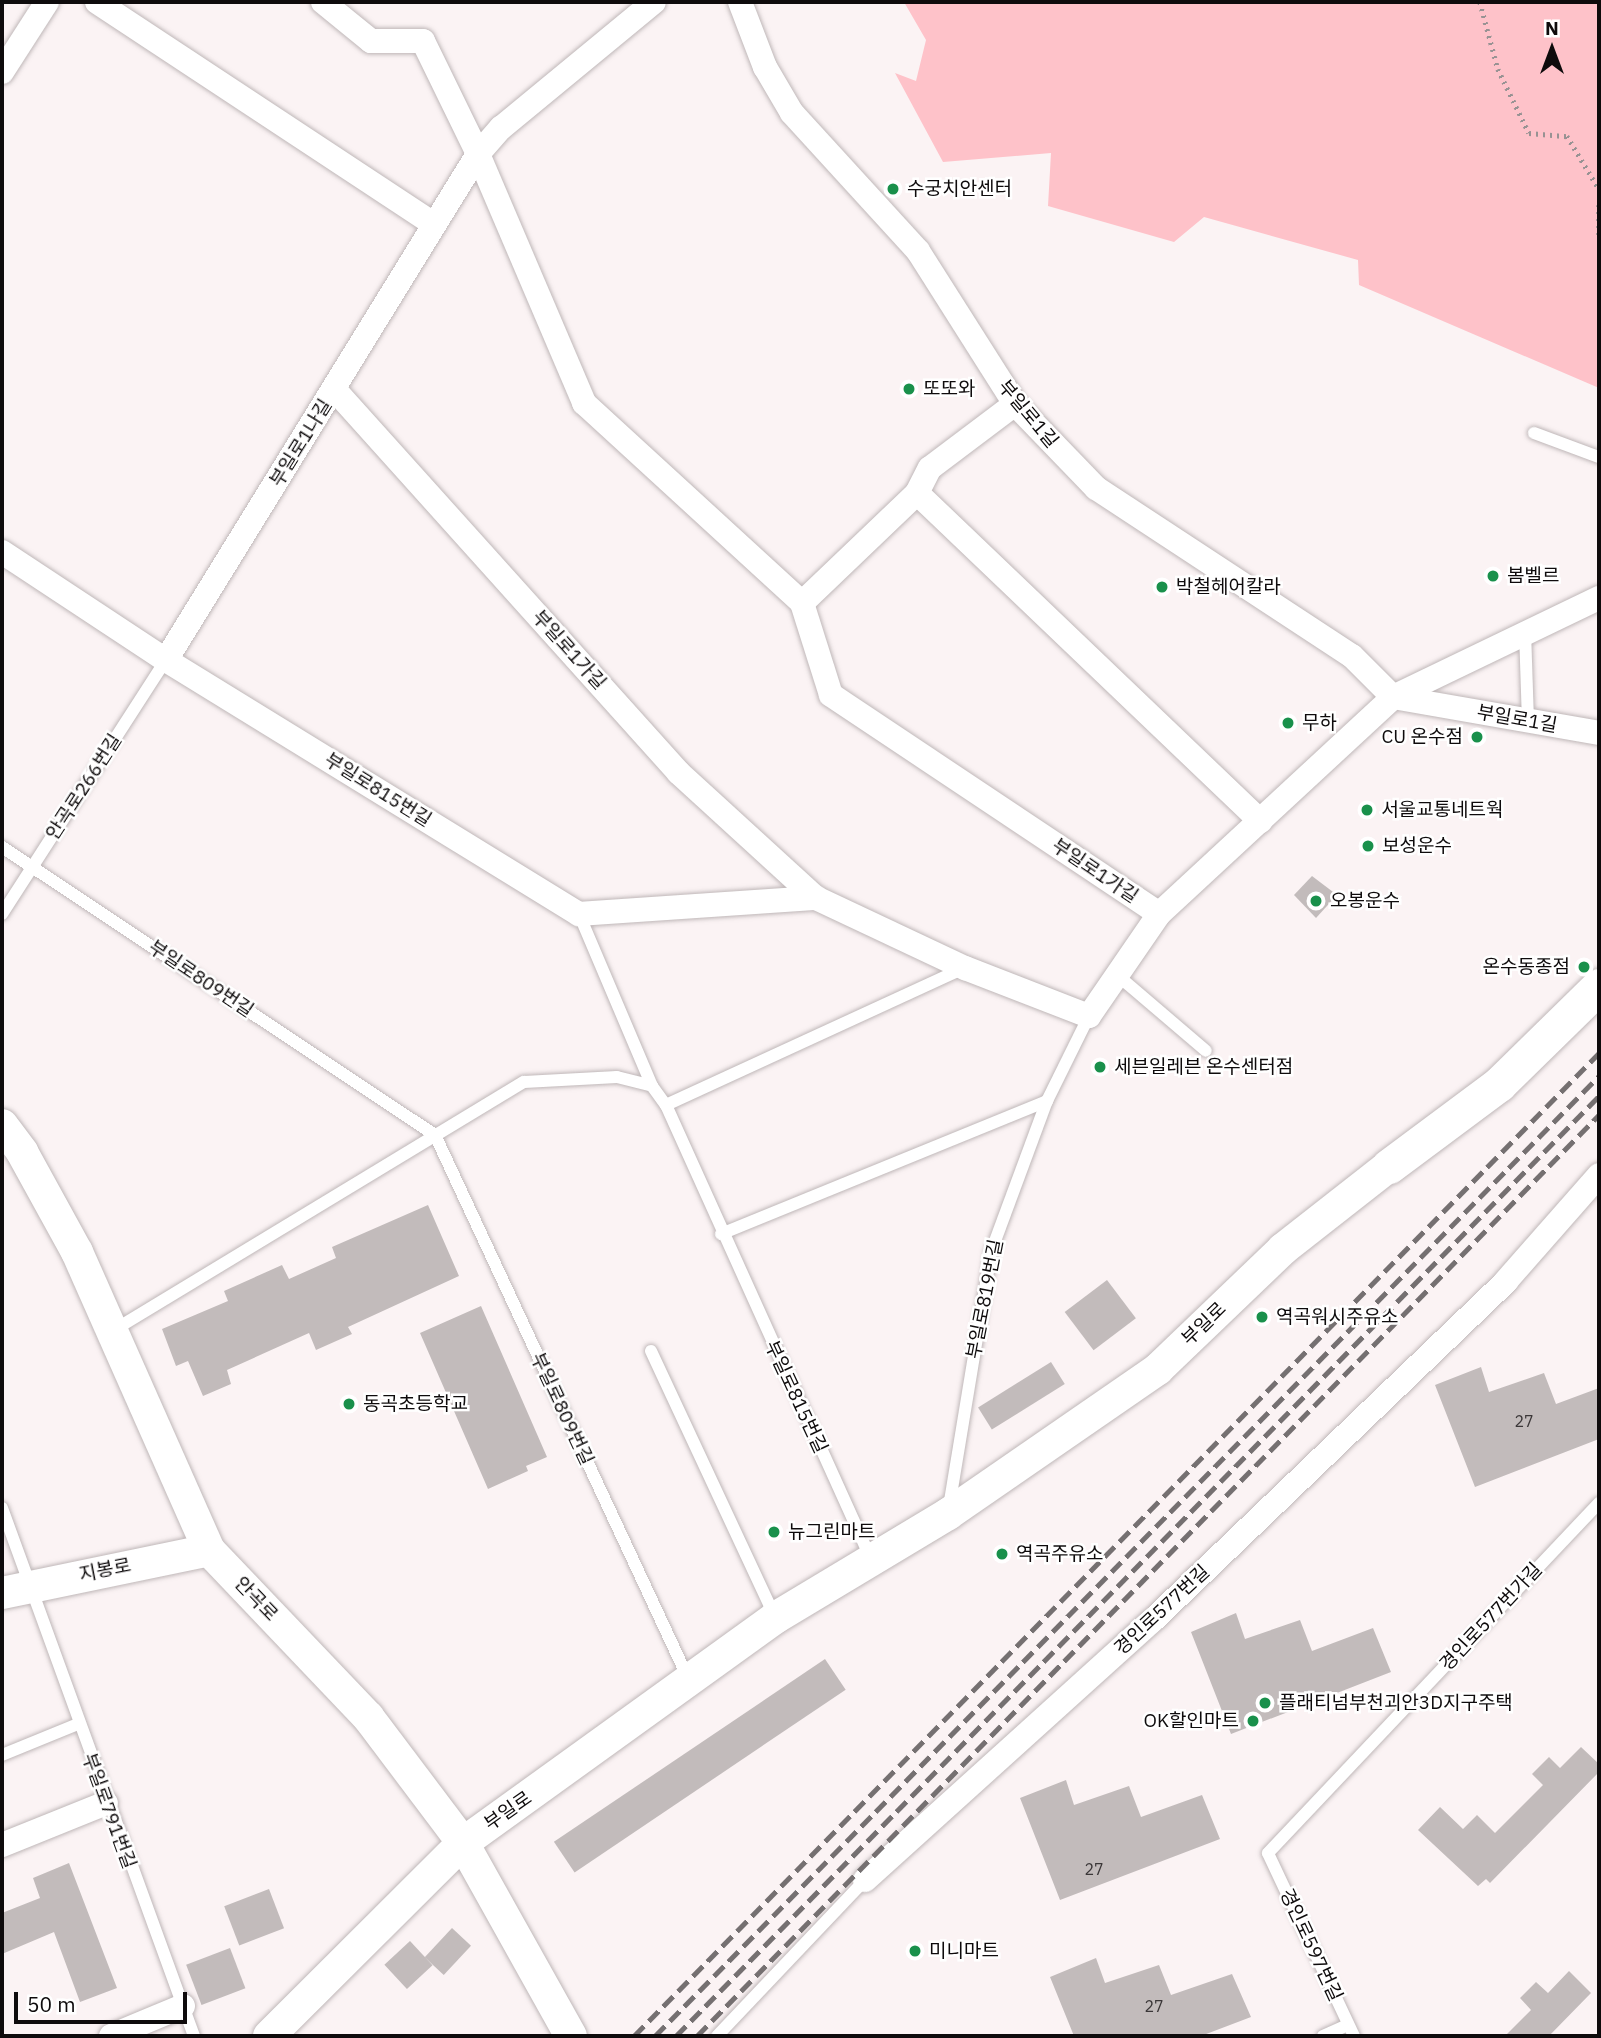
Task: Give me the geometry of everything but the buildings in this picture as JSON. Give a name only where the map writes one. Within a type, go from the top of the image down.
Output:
[{"type":"main road","name":"부일로","points":[[1390,1166],[1499,1084],[1599,986]]},
{"type":"street","points":[[2,72],[47,2]]},
{"type":"street","points":[[97,2],[434,224]]},
{"type":"street","points":[[323,2],[371,41],[424,41],[478,154]]},
{"type":"street","name":"부일로1나길","points":[[166,660],[478,154],[501,128],[654,2]]},
{"type":"street","name":"부일로1길","points":[[740,2],[765,67],[792,113],[918,251],[1015,404],[1096,488],[1128,513],[1352,656],[1393,697],[1599,733]]},
{"type":"street","name":"부일로1가길","points":[[478,154],[584,403],[802,603],[831,695],[1159,914]]},
{"type":"street","name":"부일로1가길","points":[[334,389],[680,773],[816,898],[965,968],[1089,1016],[1159,914],[1393,697]]},
{"type":"street","points":[[802,603],[917,493],[930,468],[1015,404]]},
{"type":"street","points":[[917,493],[1261,821]]},
{"type":"street","name":"부일로815번길","points":[[2,552],[166,660],[579,914]]},
{"type":"street","points":[[1393,697],[1525,631],[1599,598]]},
{"type":"street","name":"부일로1가길","points":[[579,914],[816,898]]},
{"type":"street","name":"안곡로","points":[[2,1125],[22,1152],[77,1252],[209,1550],[368,1717],[463,1843],[567,2027]]},
{"type":"street","name":"부일로","points":[[269,2036],[463,1843],[690,1683],[775,1618],[947,1514],[1158,1368],[1283,1249],[1390,1166]]},
{"type":"street","name":"경인로577번길","points":[[865,1880],[1152,1621],[1408,1376],[1506,1281],[1599,1175]]},
{"type":"street","name":"지봉로","points":[[15,1589],[209,1550]]},
{"type":"street","points":[[2,1845],[106,1803]]},
{"type":"street","points":[[111,2036],[183,2006]]},
{"type":"lane","points":[[1534,433],[1599,457]]},
{"type":"lane","points":[[1525,631],[1528,721]]},
{"type":"lane","name":"안곡로266번길","points":[[2,914],[166,660]]},
{"type":"lane","name":"부일로809번길","points":[[2,847],[435,1135],[690,1683]]},
{"type":"lane","name":"부일로815번길","points":[[579,914],[652,1086],[666,1105],[721,1234],[871,1560]]},
{"type":"lane","points":[[666,1105],[965,968]]},
{"type":"lane","points":[[1116,974],[1206,1052]]},
{"type":"lane","name":"부일로819번길","points":[[947,1514],[991,1252],[1047,1101],[1089,1016]]},
{"type":"lane","points":[[113,1330],[524,1082],[617,1077],[652,1086]]},
{"type":"lane","points":[[721,1234],[1047,1101]]},
{"type":"lane","points":[[651,1351],[775,1618]]},
{"type":"lane","name":"경인로577번가길","points":[[1268,1853],[1599,1503]]},
{"type":"lane","name":"부일로791번길","points":[[2,1508],[15,1589],[78,1724],[194,2036]]},
{"type":"lane","points":[[2,1755],[78,1724]]},
{"type":"lane","name":"경인로597번길","points":[[1268,1853],[1351,2031]]},
{"type":"lane","name":"경인로577번길","points":[[717,2036],[865,1880]]},
{"type":"lane","points":[[1323,2036],[1351,2031]]},
{"type":"path","points":[[1480,2],[1498,69],[1529,134],[1567,136],[1599,189]]},
{"type":"path","points":[[1599,205],[1599,238]]},
{"type":"shaded area","points":[[904,2],[1599,2],[1599,388],[1359,285],[1358,260],[1204,217],[1174,242],[1048,206],[1051,153],[943,162],[895,73],[916,81],[926,40]]},
{"type":"railway","points":[[634,2036],[1599,1053]]},
{"type":"railway","points":[[655,2036],[1599,1076]]},
{"type":"railway","points":[[676,2036],[1599,1096]]},
{"type":"railway","points":[[697,2036],[1599,1115]]},
{"type":"place","name":"수궁치안센터","points":[[893,189]]},
{"type":"place","name":"또또와","points":[[909,389]]},
{"type":"place","name":"봄벨르","points":[[1493,576]]},
{"type":"place","name":"박철헤어칼라","points":[[1162,587]]},
{"type":"place","name":"무하","points":[[1288,723]]},
{"type":"place","name":"CU 온수점","points":[[1477,737]]},
{"type":"place","name":"서울교통네트웍","points":[[1367,810]]},
{"type":"place","name":"보성운수","points":[[1368,846]]},
{"type":"place","name":"오봉운수","points":[[1316,901]]},
{"type":"place","name":"온수동종점","points":[[1584,967]]},
{"type":"place","name":"세븐일레븐 온수센터점","points":[[1100,1067]]},
{"type":"place","name":"역곡워시주유소","points":[[1262,1317]]},
{"type":"place","name":"동곡초등학교","points":[[349,1404]]},
{"type":"place","name":"뉴그린마트","points":[[774,1532]]},
{"type":"place","name":"역곡주유소","points":[[1002,1554]]},
{"type":"place","name":"플래티넘부천괴안3D지구주택","points":[[1265,1703]]},
{"type":"place","name":"OK할인마트","points":[[1253,1721]]},
{"type":"place","name":"미니마트","points":[[915,1951]]}]
